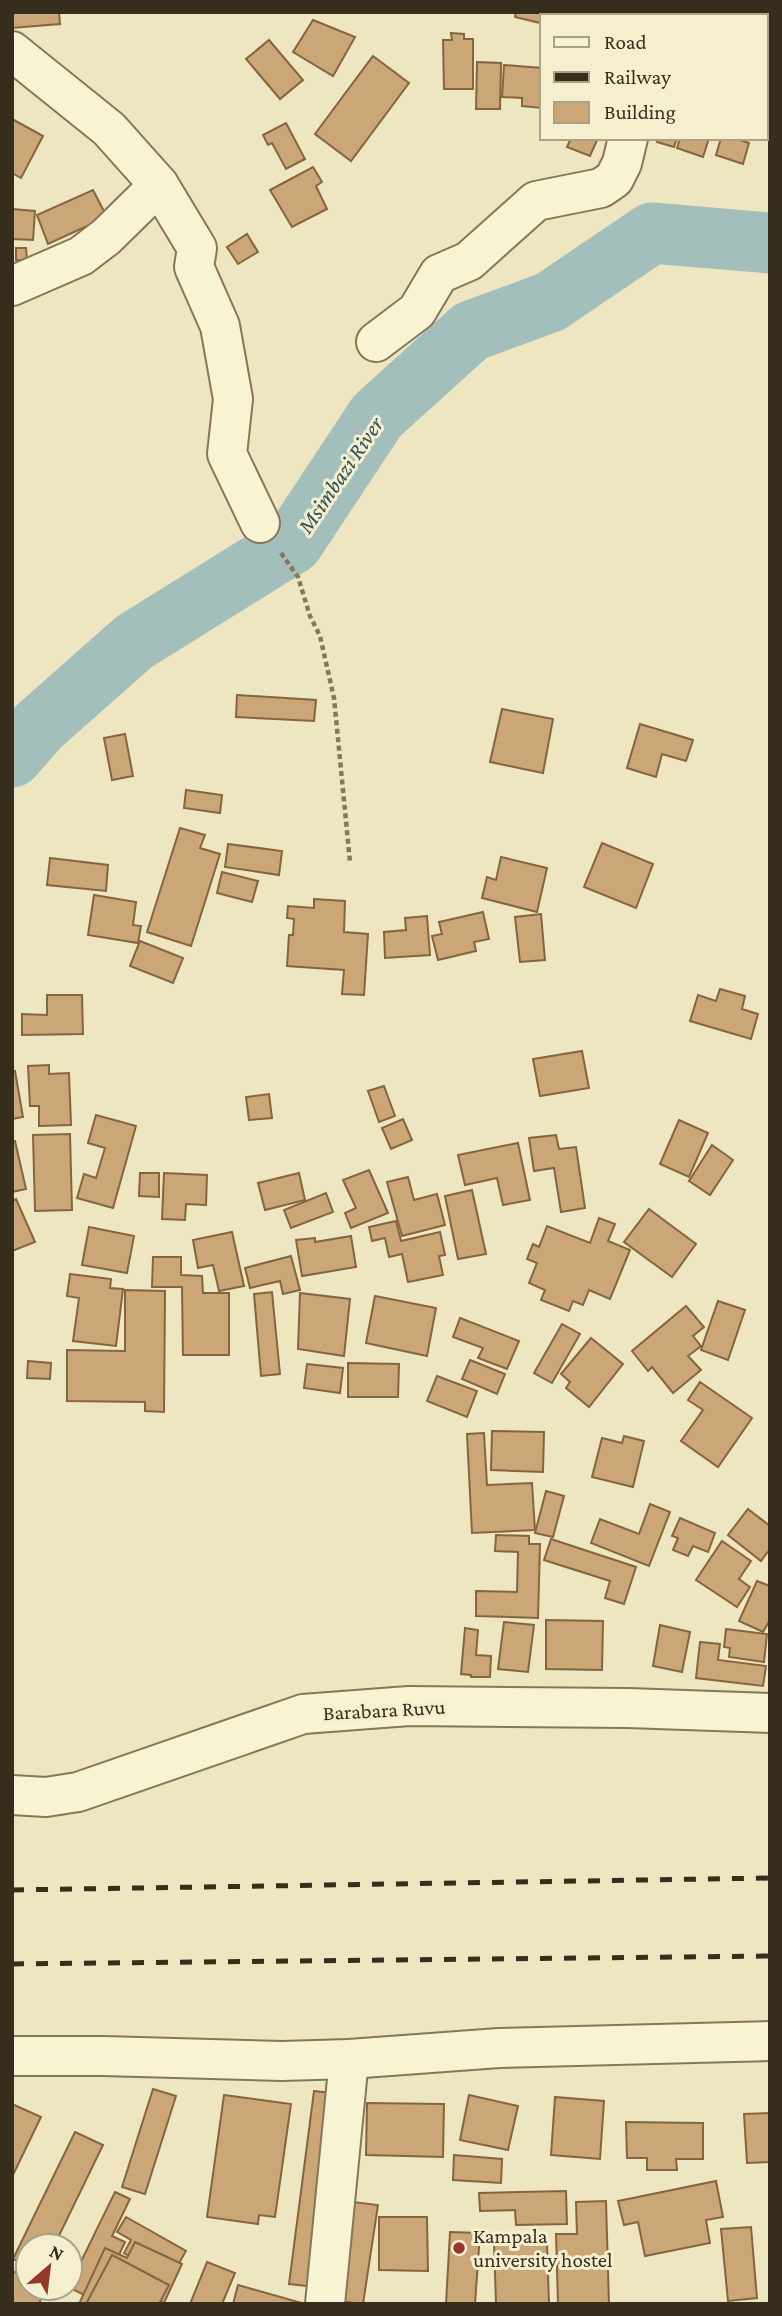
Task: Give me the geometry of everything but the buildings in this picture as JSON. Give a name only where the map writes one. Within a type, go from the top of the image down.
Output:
[{"type":"street","points":[[13,55],[109,129],[159,185],[197,248],[194,267],[220,326],[233,399],[227,454],[260,523]]},
{"type":"street","points":[[376,342],[417,311],[439,274],[468,261],[536,201],[601,188],[614,179],[622,163],[628,140]]},
{"type":"street","points":[[12,286],[81,256],[106,237],[159,185]]},
{"type":"street","name":"Barabara Ruvu","points":[[12,1795],[46,1797],[78,1792],[303,1714],[409,1706],[628,1708],[770,1713]]},
{"type":"street","points":[[12,2056],[282,2061],[499,2048],[770,2041]]},
{"type":"street","points":[[326,2304],[349,2059]]},
{"type":"path","points":[[298,578],[310,616],[320,636],[334,698],[350,862]]},
{"type":"waterway","name":"Msimbazi River","points":[[12,757],[38,727],[134,642],[293,543],[377,416],[471,331],[550,302],[652,233],[770,243]]},
{"type":"railway","points":[[12,1890],[770,1878]]},
{"type":"railway","points":[[12,1964],[770,1956]]},
{"type":"place","name":"Kampala university hostel","points":[[459,2248]]}]
